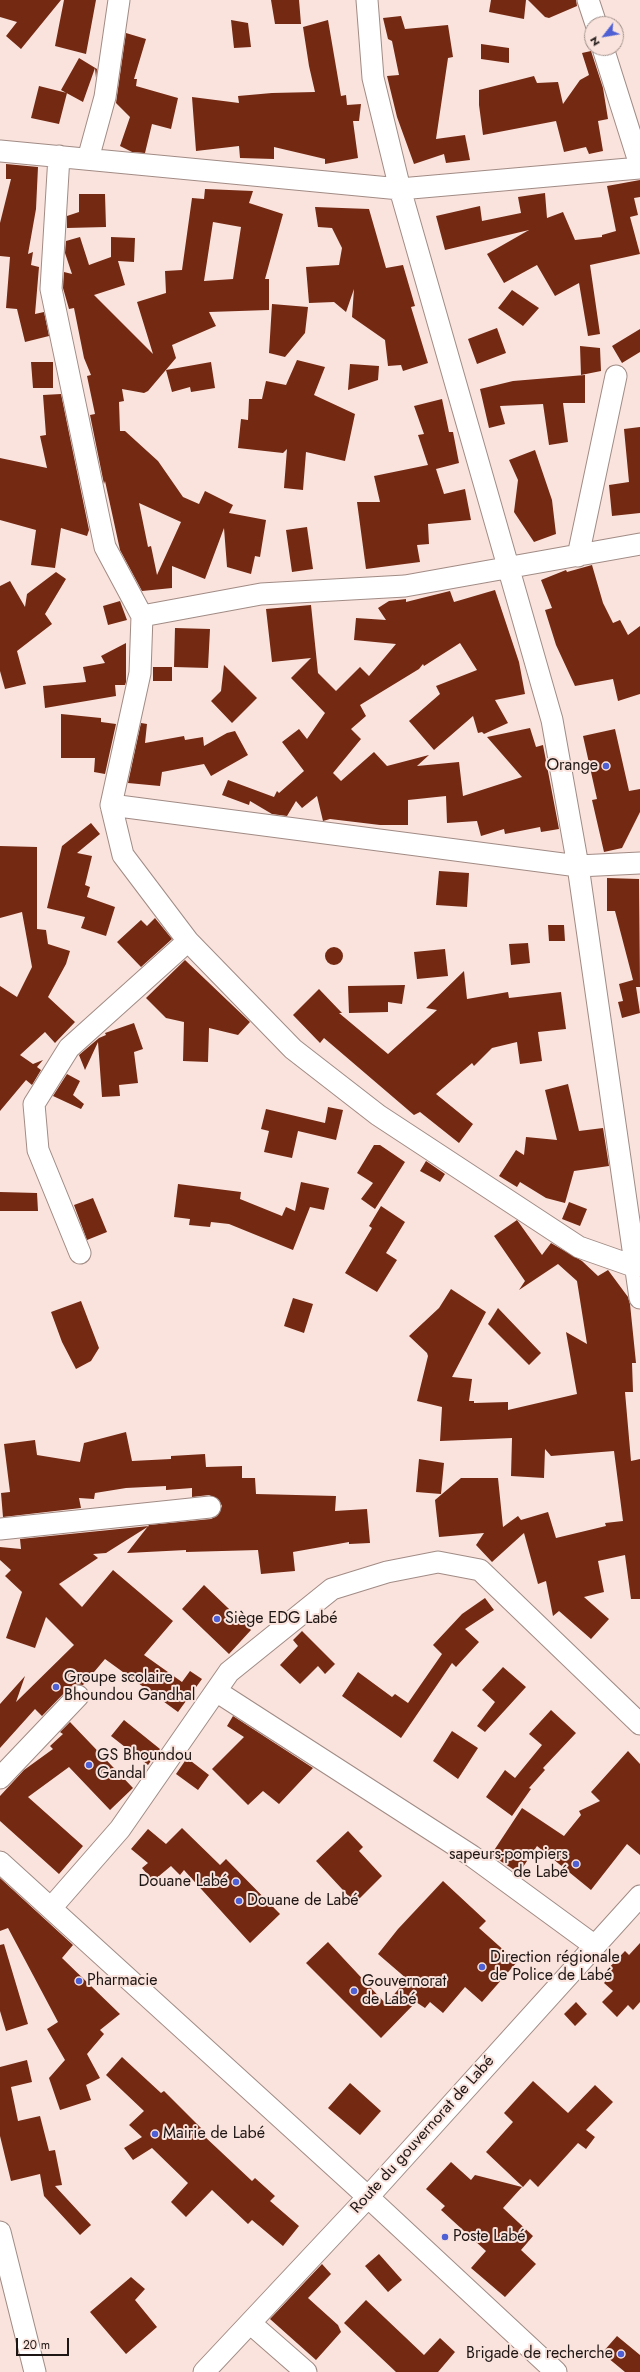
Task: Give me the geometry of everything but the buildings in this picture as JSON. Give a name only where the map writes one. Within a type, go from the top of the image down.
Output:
[{"type":"street","points":[[88,159],[105,97],[119,0]]},
{"type":"street","points":[[367,0],[374,78],[400,189],[552,720],[578,866],[640,1298]]},
{"type":"street","points":[[588,0],[593,16]]},
{"type":"street","points":[[606,56],[640,165]]},
{"type":"street","points":[[0,151],[400,189],[640,168]]},
{"type":"street","points":[[59,156],[51,289],[105,547],[142,616],[140,673],[111,805],[123,855],[188,941],[294,1049],[378,1115],[579,1247],[636,1267]]},
{"type":"street","points":[[578,556],[616,376]]},
{"type":"street","points":[[142,616],[261,594],[405,586],[509,569],[640,544]]},
{"type":"street","points":[[111,805],[578,866],[640,863]]},
{"type":"street","points":[[80,1253],[38,1150],[34,1104],[69,1048],[188,941]]},
{"type":"street","points":[[0,1529],[210,1507]]},
{"type":"street","points":[[52,1908],[120,1829],[229,1672],[332,1589],[388,1572],[438,1562],[480,1570],[640,1724]]},
{"type":"street","points":[[216,1691],[472,1856],[595,1946]]},
{"type":"street","points":[[0,1778],[78,1696]]},
{"type":"street","points":[[0,1862],[368,2197],[556,2372]]},
{"type":"street","name":"Route du gouvernorat de Labé","points":[[204,2372],[368,2197],[640,1896]]},
{"type":"street","points":[[0,2232],[35,2372]]},
{"type":"street","points":[[250,2323],[306,2372]]},
{"type":"place","name":"Orange","points":[[606,766]]},
{"type":"place","name":"Siège EDG Labé","points":[[217,1619]]},
{"type":"place","name":"Groupe scolaire Bhoundou Gandhal","points":[[56,1687]]},
{"type":"place","name":"GS Bhoundou Gandal","points":[[89,1765]]},
{"type":"place","name":"sapeurs-pompiers de Labé","points":[[576,1864]]},
{"type":"place","name":"Douane Labé","points":[[236,1882]]},
{"type":"place","name":"Douane de Labé","points":[[239,1901]]},
{"type":"place","name":"Direction régionale de Police de Labé","points":[[482,1967]]},
{"type":"place","name":"Pharmacie","points":[[79,1981]]},
{"type":"place","name":"Gouvernorat de Labé","points":[[354,1991]]},
{"type":"place","name":"Mairie de Labé","points":[[155,2134]]},
{"type":"place","name":"Poste Labé","points":[[445,2237]]},
{"type":"place","name":"Brigade de recherche","points":[[621,2354]]}]
